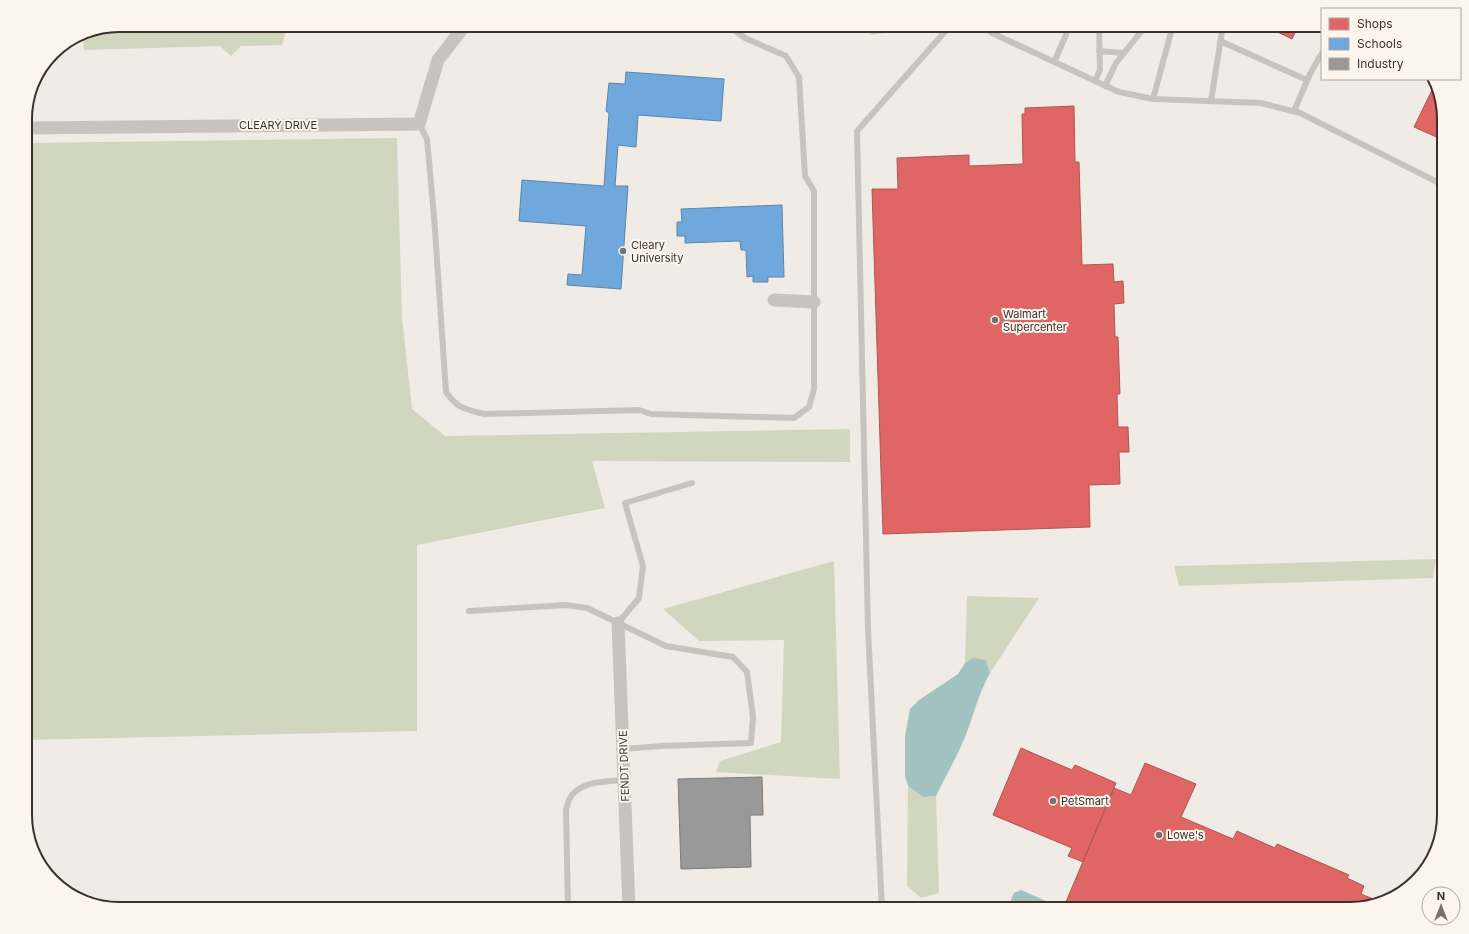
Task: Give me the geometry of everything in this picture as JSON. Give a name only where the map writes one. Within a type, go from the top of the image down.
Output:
[{"type":"street","points":[[419,124],[438,60],[460,32]]},
{"type":"street","name":"CLEARY DRIVE","points":[[32,128],[419,124]]},
{"type":"street","points":[[774,300],[814,302]]},
{"type":"street","name":"FENDT DRIVE","points":[[618,623],[629,902]]},
{"type":"lane","points":[[419,124],[427,139],[434,216],[446,392],[454,403],[466,410],[484,414],[639,410],[651,414],[794,418],[809,407],[814,390],[814,191],[804,176],[799,78],[786,56],[745,38],[737,32]]},
{"type":"lane","points":[[882,902],[868,629],[857,131],[945,32]]},
{"type":"lane","points":[[991,32],[1119,92],[1153,99],[1261,103],[1300,113],[1437,182]]},
{"type":"lane","points":[[1054,62],[1066,32]]},
{"type":"lane","points":[[1096,81],[1100,70],[1099,32]]},
{"type":"lane","points":[[1105,86],[1116,63],[1140,32]]},
{"type":"lane","points":[[1153,99],[1171,32]]},
{"type":"lane","points":[[1212,101],[1222,32]]},
{"type":"lane","points":[[1220,41],[1307,80]]},
{"type":"lane","points":[[1099,51],[1124,53]]},
{"type":"lane","points":[[1294,111],[1307,80],[1321,54]]},
{"type":"lane","points":[[618,623],[639,598],[643,566],[625,503],[692,483]]},
{"type":"lane","points":[[469,611],[566,605],[588,608],[666,646],[733,657],[747,672],[753,717],[751,743],[623,749]]},
{"type":"lane","points":[[568,902],[566,810],[571,797],[582,787],[596,783],[624,780]]},
{"type":"green space","points":[[113,32],[286,32],[282,45],[241,46],[231,56],[220,46],[84,50],[83,40]]},
{"type":"green space","points":[[869,32],[891,32],[871,35]]},
{"type":"green space","points":[[397,138],[402,317],[412,409],[445,436],[850,429],[850,462],[592,461],[605,508],[417,545],[417,731],[32,740],[32,143]]},
{"type":"green space","points":[[1436,559],[1433,578],[1179,586],[1174,566]]},
{"type":"green space","points":[[834,561],[840,779],[716,772],[720,761],[781,742],[784,640],[699,641],[663,609]]},
{"type":"green space","points":[[967,596],[1039,598],[990,673],[986,660],[965,663]]},
{"type":"green space","points":[[908,786],[923,797],[936,796],[939,893],[921,898],[907,886]]},
{"type":"water","points":[[973,658],[986,660],[990,673],[982,689],[962,744],[936,796],[923,797],[908,786],[905,776],[905,736],[910,709],[919,700],[958,674],[965,663]]},
{"type":"water","points":[[1021,890],[1046,902],[1010,902],[1014,893]]},
{"type":"building: Shops","points":[[1278,32],[1296,32],[1292,39]]},
{"type":"building: Shops","points":[[1432,91],[1436,108],[1437,137],[1414,127]]},
{"type":"building: Shops","name":"Walmart Supercenter","points":[[1074,106],[1075,162],[1079,162],[1082,265],[1113,264],[1114,282],[1123,281],[1124,303],[1114,304],[1115,337],[1118,337],[1120,394],[1117,394],[1118,427],[1128,427],[1129,452],[1119,452],[1120,484],[1089,485],[1090,527],[883,534],[872,189],[898,189],[897,158],[969,155],[969,166],[1023,164],[1022,114],[1025,114],[1025,108]]},
{"type":"building: Shops","name":"PetSmart","points":[[1021,748],[1072,770],[1075,765],[1116,783],[1083,862],[1068,856],[1072,848],[993,815]]},
{"type":"building: Shops","name":"Lowe's","points":[[1145,763],[1196,784],[1181,817],[1233,839],[1237,831],[1275,848],[1277,844],[1349,875],[1347,878],[1364,886],[1361,894],[1373,899],[1350,902],[1066,902],[1114,788],[1131,795]]},
{"type":"building: Schools","points":[[626,72],[724,79],[721,121],[638,115],[636,147],[618,145],[615,186],[628,186],[621,289],[567,285],[568,274],[582,275],[586,226],[519,221],[522,180],[604,186],[609,113],[606,111],[609,83],[625,84]]},
{"type":"building: Schools","points":[[782,205],[784,277],[768,277],[768,282],[753,282],[753,276],[747,277],[746,250],[741,250],[740,241],[685,243],[685,236],[677,236],[677,222],[682,222],[681,209]]},
{"type":"building: Industry","points":[[762,777],[763,815],[750,815],[751,867],[681,869],[678,779]]},
{"type":"place","name":"Cleary University","points":[[623,251]]},
{"type":"place","name":"Walmart Supercenter","points":[[995,320]]},
{"type":"place","name":"PetSmart","points":[[1053,801]]},
{"type":"place","name":"Lowe's","points":[[1159,835]]}]
